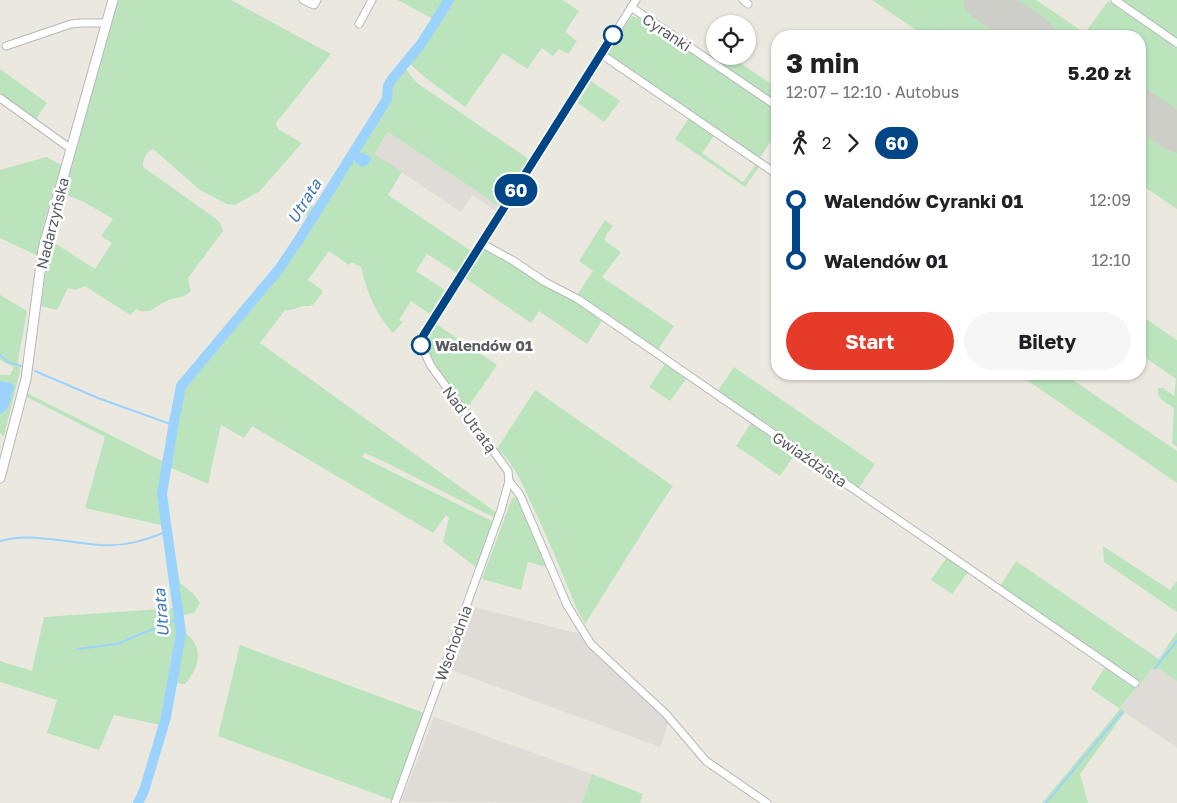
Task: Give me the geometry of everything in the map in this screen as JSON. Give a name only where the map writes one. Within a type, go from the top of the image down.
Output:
[{"type":"street","name":"Nadarzyńska","points":[[0,478],[26,380],[43,249],[113,0]]},
{"type":"street","points":[[303,0],[315,3]]},
{"type":"street","points":[[359,24],[372,0]]},
{"type":"street","name":"Nad Utratą","points":[[636,0],[423,336],[421,345],[431,366],[508,471],[509,481],[520,495],[568,605],[591,644],[666,714],[706,761],[767,803]]},
{"type":"street","points":[[1115,0],[1177,42]]},
{"type":"street","name":"Cyranki","points":[[631,7],[771,102]]},
{"type":"street","points":[[6,46],[71,24],[80,22],[106,23]]},
{"type":"street","points":[[601,54],[771,170]]},
{"type":"street","points":[[0,98],[71,149]]},
{"type":"street","name":"Gwiaździsta","points":[[481,243],[578,299],[1135,682]]},
{"type":"street","name":"Wschodnia","points":[[394,803],[497,521],[509,481]]},
{"type":"shaded area","points":[[389,131],[499,206],[496,211],[472,195],[461,212],[374,154]]},
{"type":"shaded area","points":[[474,607],[581,634],[587,646],[624,677],[669,721],[660,747],[451,670]]},
{"type":"shaded area","points":[[1159,669],[1177,681],[1177,748],[1120,709],[1150,670]]},
{"type":"shaded area","points":[[434,717],[592,774],[582,803],[401,802]]},
{"type":"green space","points":[[117,0],[231,0],[331,54],[276,123],[278,129],[302,143],[260,191],[235,205],[227,204],[200,190],[153,149],[145,156],[143,167],[215,218],[220,223],[223,231],[188,278],[191,291],[149,311],[145,312],[136,309],[130,315],[85,286],[76,290],[68,288],[57,310],[41,306],[47,263],[44,261],[50,240],[95,269],[112,243],[101,236],[113,219],[84,202],[64,194]]},
{"type":"green space","points":[[398,0],[563,0],[579,11],[565,32],[577,41],[568,54],[559,49],[553,56],[542,48],[527,69],[503,53],[465,107],[409,63],[405,68],[417,83],[523,155],[528,159],[526,165],[499,206],[388,132],[374,154],[402,172],[388,195],[471,251],[457,273],[427,254],[416,271],[445,290],[430,314],[411,301],[399,320],[403,322],[393,333],[372,302],[361,267],[351,262],[349,265],[329,251],[308,280],[322,290],[314,304],[285,310],[260,343],[497,513],[495,518],[383,461],[365,453],[362,457],[494,522],[477,568],[443,542],[449,518],[446,515],[433,533],[252,426],[244,438],[221,425],[208,484],[167,466],[165,493],[180,583],[194,594],[200,603],[194,613],[183,615],[184,632],[195,644],[198,650],[198,657],[197,664],[185,684],[174,683],[167,719],[145,792],[140,803],[133,803],[149,766],[160,725],[114,715],[99,750],[47,733],[57,700],[0,682],[0,661],[32,671],[44,617],[175,608],[171,573],[161,525],[85,508],[105,437],[27,397],[27,393],[162,461],[179,385],[276,267],[302,229],[307,217],[304,207],[315,206],[381,102],[387,81],[433,19]]},
{"type":"green space","points":[[872,0],[1036,0],[1081,30],[916,30]]},
{"type":"green space","points":[[1121,0],[1177,0],[1177,38]]},
{"type":"green space","points":[[1108,1],[1177,47],[1177,209],[1146,188],[1146,30],[1087,30]]},
{"type":"green space","points":[[632,16],[646,21],[706,62],[706,65],[710,65],[771,107],[771,141],[759,159],[609,57],[608,53]]},
{"type":"green space","points":[[724,65],[743,65],[771,84],[771,98]]},
{"type":"green space","points":[[0,69],[47,103],[36,119],[0,94]]},
{"type":"green space","points":[[591,81],[620,101],[604,122],[578,103]]},
{"type":"green space","points":[[689,118],[715,134],[702,153],[743,182],[757,163],[760,166],[745,187],[675,139]]},
{"type":"green space","points":[[46,157],[62,165],[45,219],[38,256],[0,238],[0,170]]},
{"type":"green space","points":[[605,220],[613,226],[606,235],[605,241],[621,252],[602,277],[674,326],[657,351],[577,295],[593,271],[579,261]]},
{"type":"green space","points":[[484,249],[497,254],[602,321],[587,344],[539,311],[531,323],[465,278]]},
{"type":"green space","points":[[0,295],[27,311],[18,360],[20,371],[4,436],[0,433],[0,375],[10,375],[14,367],[0,360]]},
{"type":"green space","points":[[1146,319],[1177,340],[1177,447],[1172,443],[1174,408],[1162,400],[1158,392],[1158,388],[1163,388],[1174,396],[1176,379],[1146,358]]},
{"type":"green space","points":[[436,324],[497,365],[466,410],[427,352],[429,339]]},
{"type":"green space","points":[[665,364],[686,379],[670,401],[649,387]]},
{"type":"green space","points":[[734,367],[875,464],[858,489],[717,392]]},
{"type":"green space","points":[[1027,380],[1073,380],[1177,451],[1177,483]]},
{"type":"green space","points":[[535,390],[673,486],[585,624],[520,480],[508,460],[497,449]]},
{"type":"green space","points":[[751,423],[795,454],[780,476],[736,446]]},
{"type":"green space","points":[[516,497],[546,567],[528,562],[521,590],[482,579],[512,498]]},
{"type":"green space","points":[[1103,546],[1170,590],[1177,581],[1177,612],[1104,562]]},
{"type":"green space","points":[[947,557],[968,572],[952,594],[931,580]]},
{"type":"green space","points":[[1016,561],[1159,659],[1177,632],[1177,681],[1159,669],[1150,670],[1141,683],[1000,586]]},
{"type":"green space","points":[[240,645],[424,713],[392,800],[218,736]]},
{"type":"green space","points":[[1105,667],[1136,688],[1120,708],[1125,712],[1080,774],[1088,803],[1042,803],[1120,709],[1091,689]]},
{"type":"green space","points":[[592,774],[643,794],[640,803],[582,803]]},
{"type":"water","points":[[359,153],[371,157],[369,164],[363,167],[355,163],[355,157]]},
{"type":"water","points":[[0,381],[11,383],[14,386],[9,406],[2,414],[0,414]]},
{"type":"waterway","name":"Utrata","points":[[176,412],[181,386],[279,269],[387,99],[388,86],[392,79],[421,44],[449,0]]},
{"type":"waterway","points":[[0,355],[8,362],[21,366]]},
{"type":"waterway","points":[[35,371],[98,398],[173,425]]},
{"type":"waterway","name":"Utrata","points":[[138,803],[144,791],[166,717],[181,633],[162,494],[175,416]]},
{"type":"waterway","points":[[0,541],[37,538],[100,545],[118,545],[143,540],[168,531]]},
{"type":"waterway","points":[[77,649],[117,644],[179,618]]},
{"type":"waterway","points":[[1155,668],[1177,641]]},
{"type":"waterway","points":[[1046,803],[1122,712]]},
{"type":"runway","points":[[983,0],[1027,30]]},
{"type":"runway","points":[[1146,112],[1177,133]]},
{"type":"bus line","name":"60","points":[[421,345],[423,336],[613,35]]},
{"type":"place","name":"Walendów 01","points":[[421,345]]}]
